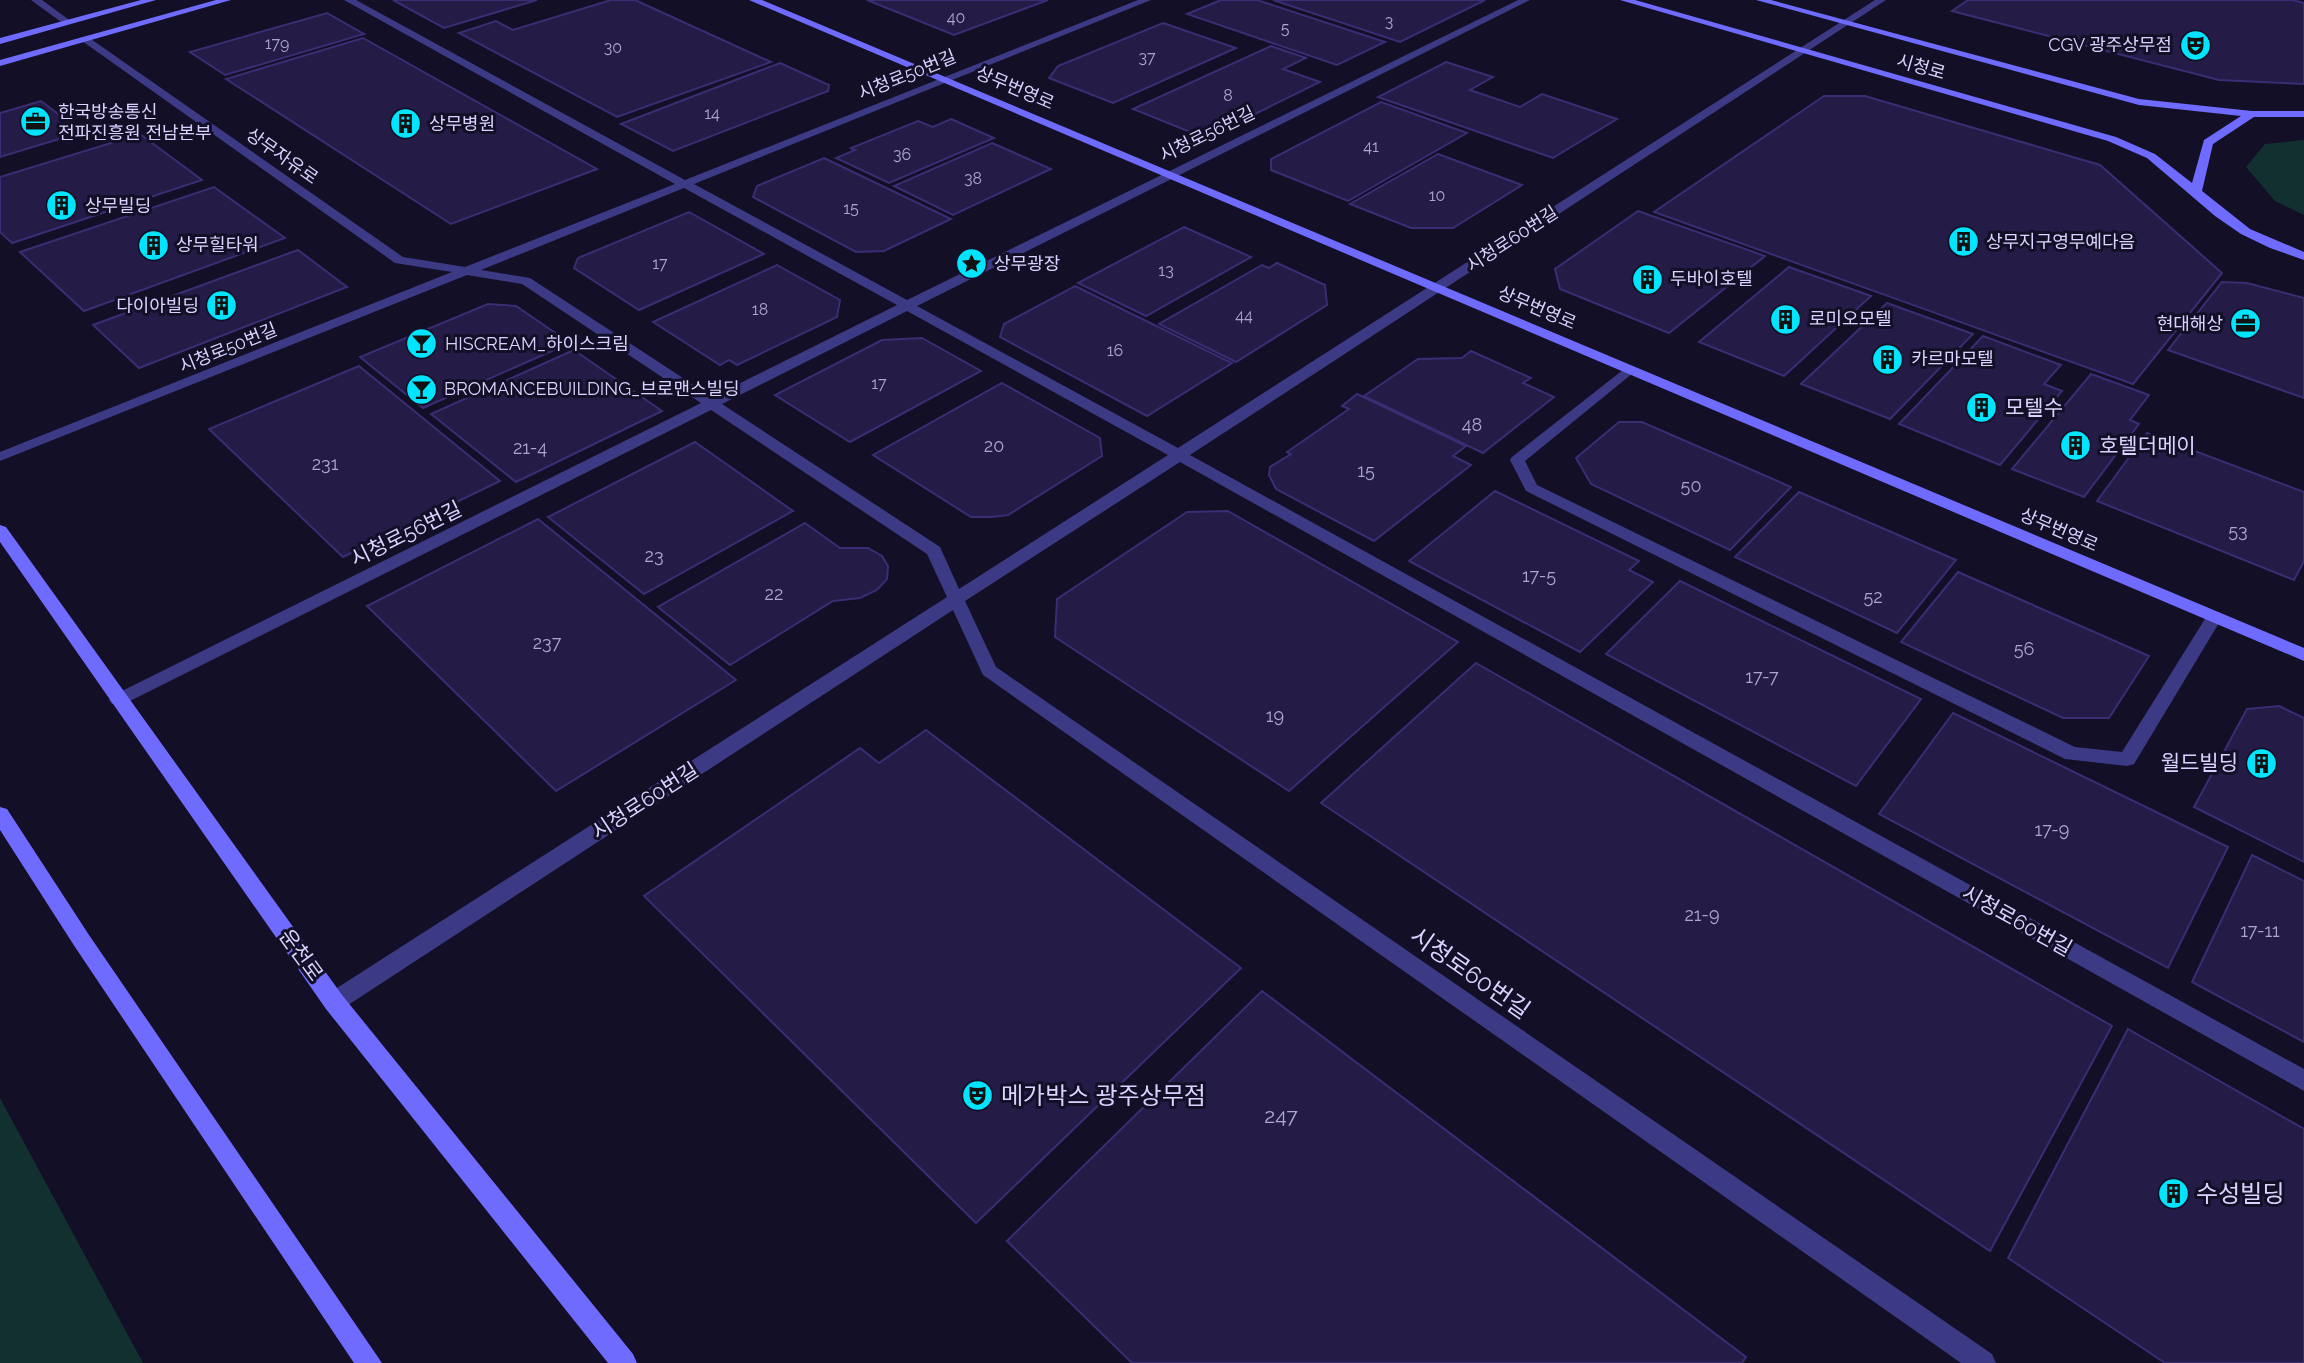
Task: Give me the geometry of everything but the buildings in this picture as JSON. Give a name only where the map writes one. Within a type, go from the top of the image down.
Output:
[{"type":"street","points":[[36,0],[67,22]]},
{"type":"street","points":[[0,41],[152,0]]},
{"type":"street","points":[[0,62],[226,0]]},
{"type":"street","points":[[349,0],[1179,455]]},
{"type":"street","name":"상무번영로","points":[[754,0],[2304,655]]},
{"type":"street","name":"시청로50번길","points":[[0,457],[1146,0]]},
{"type":"street","name":"시청로56번길","points":[[118,700],[1168,175],[1525,0]]},
{"type":"street","name":"시청로","points":[[1625,0],[2112,139],[2151,156],[2196,192],[2215,213],[2246,231],[2304,256]]},
{"type":"street","name":"시청로","points":[[1761,0],[2139,102],[2252,114],[2304,114]]},
{"type":"street","name":"시청로60번길","points":[[334,1002],[1881,0]]},
{"type":"street","name":"상무자유로","points":[[86,39],[399,260],[470,271]]},
{"type":"street","points":[[2196,192],[2208,142],[2252,114]]},
{"type":"street","points":[[470,271],[526,281],[934,551],[956,601]]},
{"type":"street","points":[[1629,370],[1517,460],[1531,488],[2072,754],[2127,759],[2214,618]]},
{"type":"street","name":"시청로60번길","points":[[1179,455],[2304,1081]]},
{"type":"street","name":"운천로","points":[[0,530],[334,1002],[624,1363]]},
{"type":"street","name":"시청로60번길","points":[[956,601],[989,671],[1983,1363]]},
{"type":"street","points":[[0,814],[89,953],[369,1363]]},
{"type":"green space","points":[[2304,140],[2304,215],[2275,201],[2246,167],[2265,144]]},
{"type":"green space","points":[[0,1098],[143,1363],[0,1363]]},
{"type":"place","name":"CGV 광주상무점","points":[[2195,45]]},
{"type":"place","name":"한국방송통신 전파진흥원 전남본부","points":[[35,122]]},
{"type":"place","name":"상무병원","points":[[406,124]]},
{"type":"place","name":"상무빌딩","points":[[62,206]]},
{"type":"place","name":"상무지구영무예다음","points":[[1963,242]]},
{"type":"place","name":"상무힐타워","points":[[153,245]]},
{"type":"place","name":"상무광장","points":[[971,264]]},
{"type":"place","name":"두바이호텔","points":[[1647,279]]},
{"type":"place","name":"다이아빌딩","points":[[222,306]]},
{"type":"place","name":"로미오모텔","points":[[1786,319]]},
{"type":"place","name":"현대해상","points":[[2246,324]]},
{"type":"place","name":"HISCREAM_하이스크림","points":[[422,344]]},
{"type":"place","name":"카르마모텔","points":[[1888,359]]},
{"type":"place","name":"BROMANCEBUILDING_브로맨스빌딩","points":[[421,389]]},
{"type":"place","name":"모텔수","points":[[1982,408]]},
{"type":"place","name":"호텔더메이","points":[[2076,446]]},
{"type":"place","name":"월드빌딩","points":[[2261,763]]},
{"type":"place","name":"메가박스 광주상무점","points":[[978,1096]]},
{"type":"place","name":"수성빌딩","points":[[2173,1194]]}]
